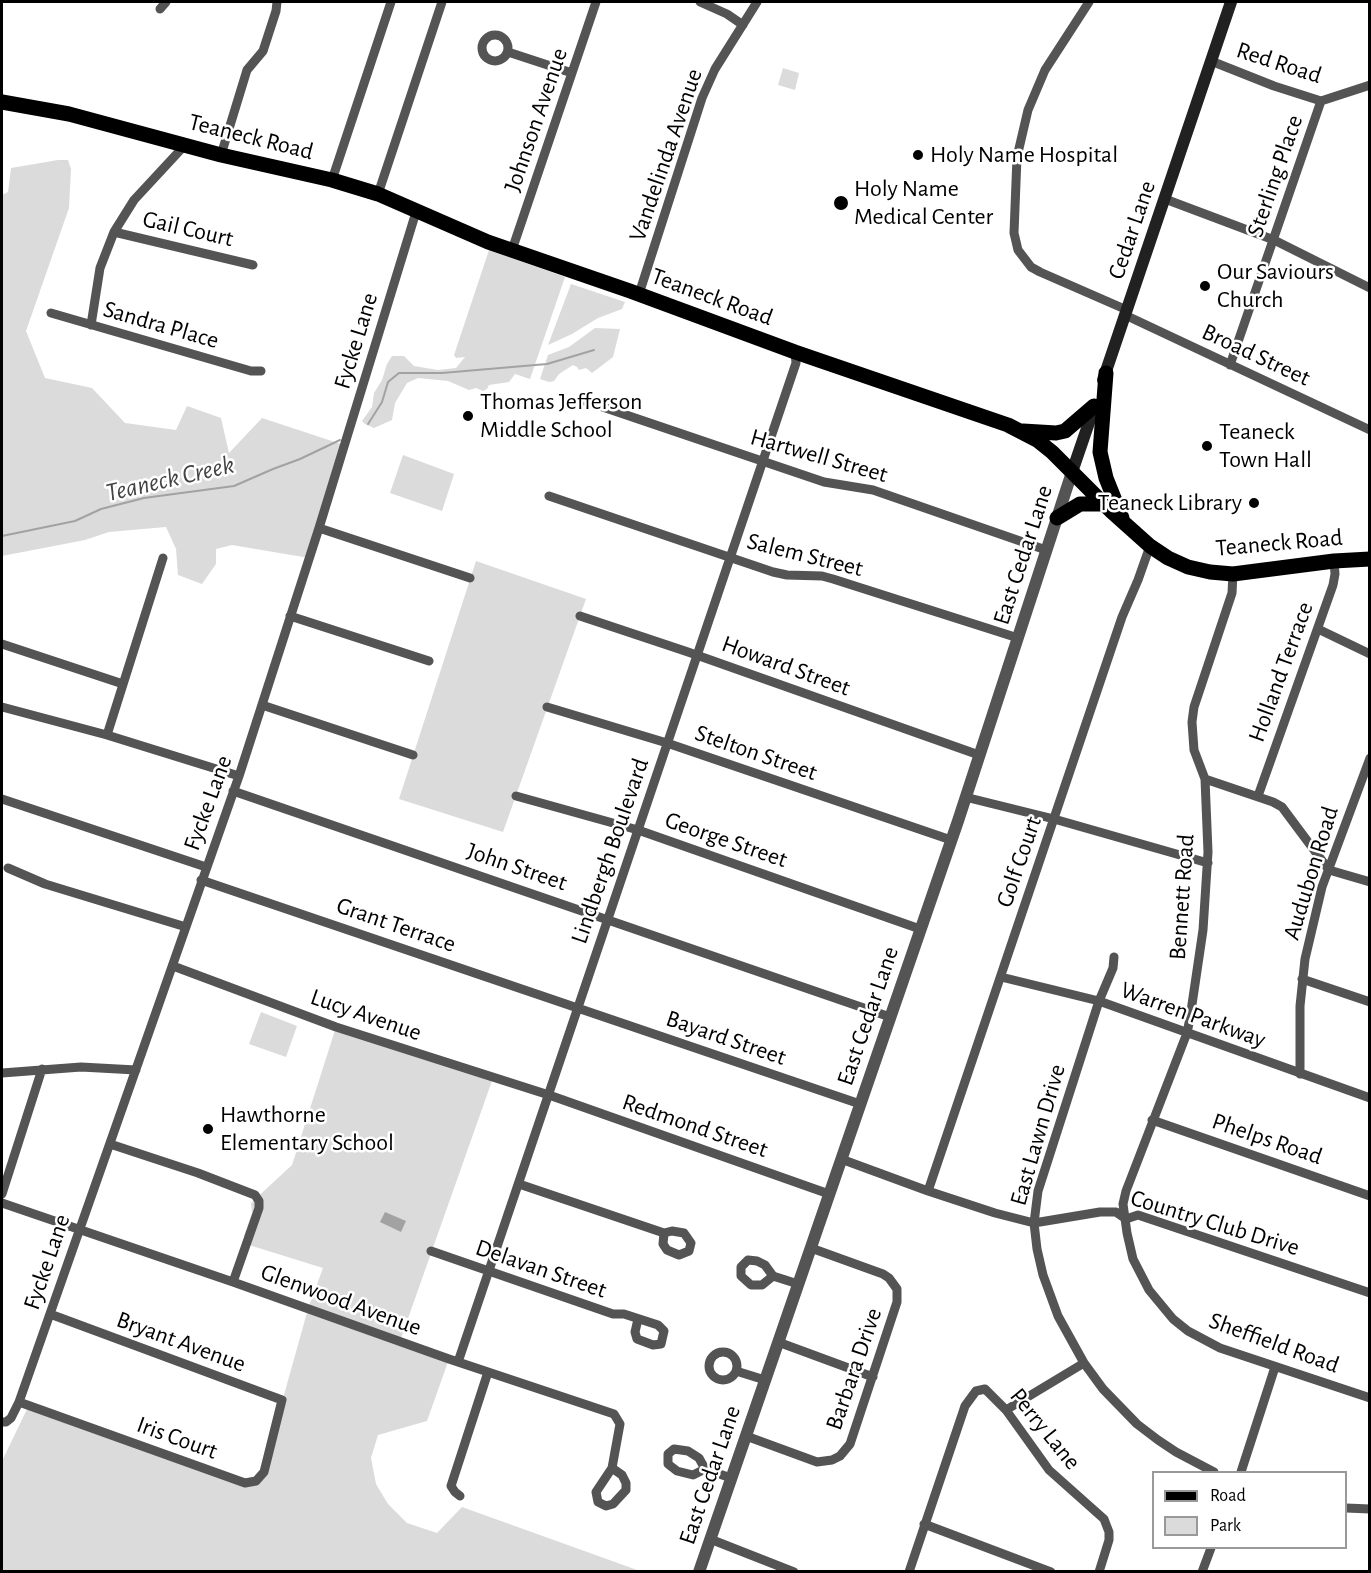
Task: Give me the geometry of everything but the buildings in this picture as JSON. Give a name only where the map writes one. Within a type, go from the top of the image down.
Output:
[{"type":"main road","name":"Cedar Lane","points":[[1072,472],[1231,2]]},
{"type":"main road","name":"Teaneck Road","points":[[2,102],[69,114],[221,155],[332,180],[378,194],[416,212],[512,250],[795,352],[954,405],[1021,431],[1042,444],[1150,546],[1188,567],[1233,574],[1334,561],[1370,559]]},
{"type":"main road","points":[[1106,373],[1100,452],[1106,478],[1125,524]]},
{"type":"main road","points":[[1021,431],[1056,433],[1065,431],[1094,406]]},
{"type":"main road","points":[[1057,518],[1080,504],[1104,504]]},
{"type":"street","points":[[221,155],[247,70],[262,51],[277,2]]},
{"type":"street","points":[[332,180],[391,2]]},
{"type":"street","points":[[378,194],[442,2]]},
{"type":"street","name":"Johnson Avenue","points":[[512,250],[596,2]]},
{"type":"street","points":[[700,2],[727,14],[743,25]]},
{"type":"street","name":"Vandelinda Avenue","points":[[639,294],[702,98],[715,69],[757,2]]},
{"type":"street","name":"Broad Street","points":[[1089,2],[1045,70],[1028,110],[1017,157],[1014,233],[1018,250],[1031,267],[1040,272],[1370,430]]},
{"type":"street","points":[[508,52],[572,73]]},
{"type":"street","name":"Red Road","points":[[1211,61],[1274,86],[1321,101],[1370,85]]},
{"type":"street","name":"Sterling Place","points":[[1230,364],[1321,101]]},
{"type":"street","points":[[91,325],[100,268],[114,232],[134,200],[185,145]]},
{"type":"street","points":[[1164,200],[1274,240],[1370,288]]},
{"type":"street","name":"Fycke Lane","points":[[19,1402],[239,776],[319,528],[416,212]]},
{"type":"street","name":"Gail Court","points":[[114,232],[253,265]]},
{"type":"street","name":"Sandra Place","points":[[51,313],[251,371],[261,371]]},
{"type":"street","name":"Lindbergh Boulevard","points":[[458,1362],[796,363],[795,352]]},
{"type":"street","name":"Hartwell Street","points":[[582,400],[824,482],[873,490],[1046,550]]},
{"type":"street","name":"East Cedar Lane","points":[[699,1572],[951,840],[1072,472]]},
{"type":"street","name":"Salem Street","points":[[549,496],[773,572],[787,575],[822,576],[1018,638]]},
{"type":"street","points":[[319,528],[470,578]]},
{"type":"street","name":"Golf Court","points":[[928,1191],[1125,609],[1150,546]]},
{"type":"street","points":[[106,735],[163,558]]},
{"type":"street","name":"Holland Terrace","points":[[1258,796],[1335,577],[1334,561]]},
{"type":"street","name":"Bennett Road","points":[[1126,1219],[1123,1204],[1126,1191],[1187,1032],[1203,930],[1208,863],[1205,779],[1191,735],[1194,707],[1232,592],[1233,574]]},
{"type":"street","points":[[290,616],[429,661]]},
{"type":"street","name":"Howard Street","points":[[580,616],[697,655],[979,756]]},
{"type":"street","points":[[1318,629],[1370,654]]},
{"type":"street","points":[[2,644],[123,684]]},
{"type":"street","points":[[262,705],[413,755]]},
{"type":"street","points":[[2,707],[106,735],[239,776]]},
{"type":"street","name":"Stelton Street","points":[[547,707],[667,743],[951,840]]},
{"type":"street","name":"Audubon Road","points":[[1300,1074],[1302,979],[1322,887],[1370,759]]},
{"type":"street","points":[[1205,779],[1274,801],[1288,813],[1329,870],[1370,882]]},
{"type":"street","name":"John Street","points":[[233,791],[890,1017]]},
{"type":"street","name":"George Street","points":[[516,796],[638,830],[920,929]]},
{"type":"street","points":[[965,797],[1054,819],[1208,863]]},
{"type":"street","points":[[2,799],[206,867]]},
{"type":"street","points":[[8,868],[45,884],[186,927]]},
{"type":"street","name":"Grant Terrace","points":[[201,880],[578,1008]]},
{"type":"street","name":"East Lawn Drive","points":[[1114,957],[1113,968],[1099,1001],[1038,1191],[1034,1223],[1037,1249],[1050,1296],[1070,1340],[1103,1389],[1137,1424],[1176,1452],[1210,1471]]},
{"type":"street","name":"Lucy Avenue","points":[[173,966],[336,1027],[549,1095]]},
{"type":"street","name":"Warren Parkway","points":[[1000,978],[1099,1001],[1370,1098]]},
{"type":"street","points":[[1302,979],[1370,1002]]},
{"type":"street","name":"Bayard Street","points":[[578,1008],[860,1104]]},
{"type":"street","points":[[2,1072],[81,1067],[136,1070]]},
{"type":"street","points":[[2,1194],[42,1069]]},
{"type":"street","name":"Redmond Street","points":[[549,1095],[829,1194]]},
{"type":"street","name":"Phelps Road","points":[[1152,1120],[1370,1196]]},
{"type":"street","points":[[110,1144],[198,1173],[255,1195],[260,1208],[233,1282]]},
{"type":"street","name":"Country Club Drive","points":[[841,1159],[995,1214],[1034,1223],[1100,1212],[1116,1212],[1126,1219],[1138,1215],[1370,1293]]},
{"type":"street","points":[[519,1184],[664,1233]]},
{"type":"street","name":"Glenwood Avenue","points":[[2,1203],[614,1414],[620,1424],[612,1468]]},
{"type":"street","name":"Sheffield Road","points":[[1126,1219],[1129,1247],[1139,1274],[1173,1319],[1196,1336],[1220,1348],[1370,1398]]},
{"type":"street","name":"Barbara Drive","points":[[746,1436],[810,1460],[824,1462],[840,1456],[850,1444],[897,1302],[897,1289],[894,1283],[883,1274],[811,1248]]},
{"type":"street","name":"Delavan Street","points":[[431,1251],[615,1315],[624,1314],[638,1319]]},
{"type":"street","points":[[773,1276],[798,1284]]},
{"type":"street","name":"Bryant Avenue","points":[[50,1314],[282,1400],[278,1416]]},
{"type":"street","points":[[778,1342],[873,1377]]},
{"type":"street","points":[[1006,1410],[1084,1363]]},
{"type":"street","points":[[1242,1471],[1275,1367]]},
{"type":"street","points":[[736,1371],[765,1380]]},
{"type":"street","points":[[460,1496],[452,1486],[488,1372]]},
{"type":"street","name":"Perry Lane","points":[[909,1572],[965,1406],[971,1395],[985,1389],[1006,1410],[1049,1470],[1104,1519],[1109,1532],[1109,1540],[1099,1572]]},
{"type":"street","points":[[2,1422],[11,1418],[19,1402]]},
{"type":"street","name":"Iris Court","points":[[19,1402],[244,1483],[256,1481],[264,1472],[278,1416]]},
{"type":"street","points":[[705,1469],[732,1478]]},
{"type":"street","points":[[1347,1508],[1370,1509]]},
{"type":"street","points":[[924,1524],[1051,1572]]},
{"type":"street","points":[[710,1539],[794,1572]]},
{"type":"street","points":[[1202,1572],[1211,1549]]},
{"type":"green space","points":[[783,68],[799,73],[795,90],[778,85]]},
{"type":"green space","points":[[68,160],[71,169],[69,208],[26,331],[45,378],[92,388],[125,423],[176,430],[187,406],[221,418],[229,453],[262,418],[344,445],[309,558],[232,545],[216,549],[216,564],[202,584],[178,575],[176,549],[166,527],[109,532],[85,540],[2,556],[2,195],[8,192],[11,168]]},
{"type":"green space","points":[[489,250],[565,277],[530,379],[515,374],[509,382],[489,385],[483,391],[476,388],[469,390],[448,381],[418,378],[407,383],[395,403],[392,420],[374,428],[365,424],[362,421],[372,407],[374,393],[392,356],[404,356],[414,366],[438,370],[456,368],[465,357],[456,358],[454,355]]},
{"type":"green space","points":[[571,284],[625,302],[622,309],[598,318],[548,345]]},
{"type":"green space","points":[[595,328],[620,329],[613,357],[592,373],[586,368],[579,370],[573,365],[559,374],[554,381],[540,379],[548,355],[569,347]]},
{"type":"green space","points":[[403,455],[454,474],[442,511],[390,493]]},
{"type":"green space","points":[[476,561],[586,599],[503,832],[399,799]]},
{"type":"green space","points":[[261,1012],[297,1026],[286,1057],[249,1044]]},
{"type":"green space","points":[[336,1027],[493,1078],[400,1341],[449,1359],[427,1421],[378,1435],[371,1458],[376,1484],[388,1504],[407,1523],[437,1533],[462,1507],[640,1571],[2,1572],[2,1461],[29,1405],[245,1483],[261,1477],[308,1309],[323,1268],[249,1245],[244,1236],[252,1213],[251,1203],[292,1165]]},
{"type":"shaded area","points":[[385,1212],[406,1221],[401,1232],[380,1222]]},
{"type":"waterway","name":"Teaneck Creek","points":[[368,424],[382,402],[388,382],[399,373],[442,373],[547,364],[594,350]]},
{"type":"waterway","name":"Teaneck Creek","points":[[2,536],[75,521],[101,509],[144,498],[234,486],[340,440]]},
{"type":"place","name":"Holy Name Hospital","points":[[918,155]]},
{"type":"place","name":"Holy Name Medical Center","points":[[841,203]]},
{"type":"place","name":"Our Saviours Church","points":[[1205,286]]},
{"type":"place","name":"Thomas Jefferson Middle School","points":[[468,416]]},
{"type":"place","name":"Teaneck Town Hall","points":[[1207,446]]},
{"type":"place","name":"Teaneck Library","points":[[1254,503]]},
{"type":"place","name":"Hawthorne Elementary School","points":[[208,1129]]}]
